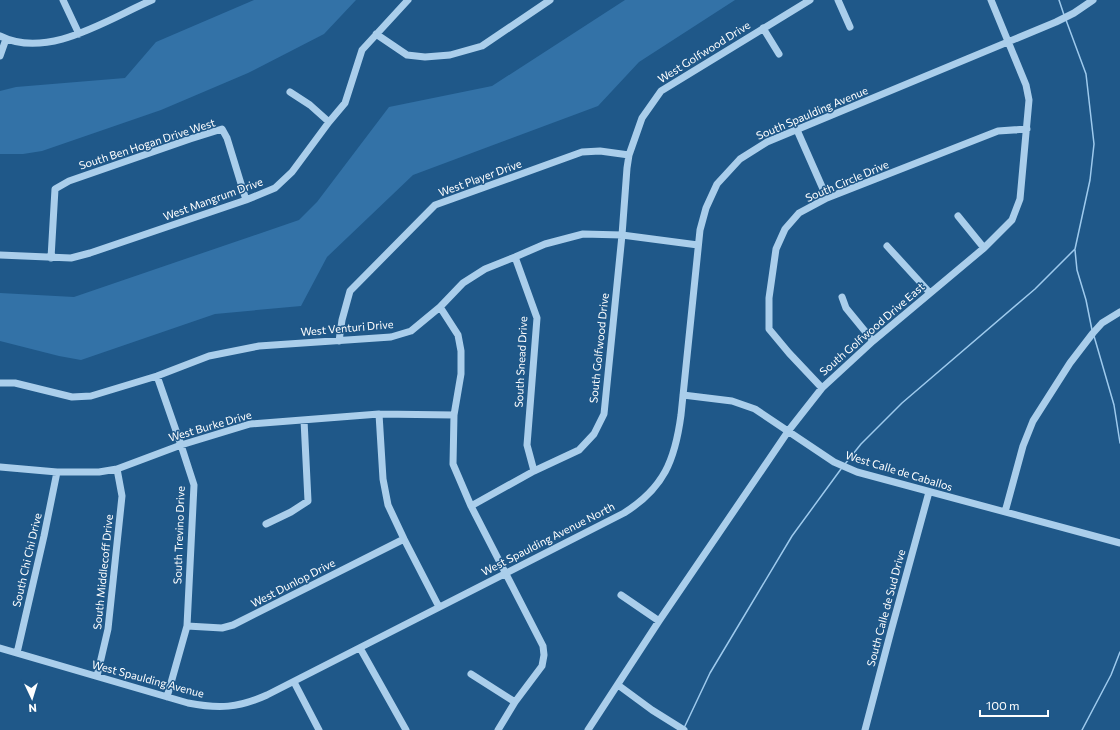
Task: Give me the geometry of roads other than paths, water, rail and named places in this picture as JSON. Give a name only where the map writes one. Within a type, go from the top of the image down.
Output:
[{"type":"street","points":[[63,0],[79,34]]},
{"type":"street","name":"West Mangrum Drive","points":[[0,255],[71,258],[90,253],[246,200],[275,188],[292,172],[345,103],[362,50],[408,0]]},
{"type":"street","points":[[376,34],[407,55],[425,57],[450,55],[482,46],[550,0]]},
{"type":"street","name":"West Golfwood Drive","points":[[627,168],[629,155],[642,118],[661,91],[810,0]]},
{"type":"street","points":[[838,0],[850,27]]},
{"type":"street","points":[[991,0],[1008,42]]},
{"type":"street","name":"South Spaulding Avenue","points":[[660,481],[670,462],[677,442],[700,230],[706,208],[717,184],[740,159],[767,142],[1056,22],[1074,13],[1093,0]]},
{"type":"street","points":[[0,56],[3,38],[27,43],[53,42],[79,34],[149,1]]},
{"type":"street","points":[[763,28],[779,54]]},
{"type":"street","name":"South Golfwood Drive East","points":[[588,730],[659,621],[788,430],[822,388],[873,341],[984,248],[1012,220],[1020,199],[1029,100],[1026,85],[1008,42]]},
{"type":"street","points":[[290,92],[310,105],[329,122]]},
{"type":"street","name":"South Ben Hogan Drive West","points":[[51,258],[55,188],[69,181],[222,129],[227,138],[246,200]]},
{"type":"street","name":"South Circle Drive","points":[[822,388],[789,354],[769,328],[769,298],[776,249],[785,229],[800,213],[827,198],[998,131],[1027,129]]},
{"type":"street","points":[[797,130],[827,198]]},
{"type":"street","name":"West Player Drive","points":[[338,341],[350,291],[435,205],[582,152],[600,151],[629,155]]},
{"type":"street","name":"South Golfwood Drive","points":[[471,506],[534,471],[579,450],[594,434],[604,414],[622,235],[627,168]]},
{"type":"street","points":[[958,216],[984,248]]},
{"type":"street","name":"West Venturi Drive","points":[[0,383],[15,382],[72,396],[91,396],[157,376],[209,356],[237,350],[259,346],[391,338],[411,331],[440,307],[463,283],[485,269],[515,258],[545,244],[583,234],[622,235],[698,245]]},
{"type":"street","points":[[887,246],[930,293]]},
{"type":"street","name":"South Snead Drive","points":[[515,258],[537,318],[527,445],[534,471]]},
{"type":"street","points":[[842,297],[846,308],[873,341]]},
{"type":"street","points":[[440,307],[458,335],[461,351],[461,374],[454,415],[453,464],[471,506],[543,646],[544,655],[542,666],[515,702],[498,730]]},
{"type":"street","points":[[1005,512],[1023,446],[1033,421],[1070,363],[1093,333],[1102,323],[1120,312]]},
{"type":"street","name":"South Trevino Drive","points":[[157,376],[194,485],[187,626],[167,697]]},
{"type":"street","name":"West Calle de Caballos","points":[[683,395],[732,401],[755,409],[834,462],[857,472],[1120,544]]},
{"type":"street","points":[[379,414],[383,479],[388,505],[439,607]]},
{"type":"street","name":"West Burke Drive","points":[[0,467],[57,472],[99,472],[117,469],[181,445],[250,424],[379,414],[454,415]]},
{"type":"street","points":[[266,524],[291,512],[308,501],[304,420]]},
{"type":"street","name":"South Middlecoff Drive","points":[[98,676],[108,629],[122,496],[117,469]]},
{"type":"street","name":"South Chi Chi Drive","points":[[17,653],[57,472]]},
{"type":"street","name":"West Spaulding Avenue North","points":[[439,607],[624,512],[643,499],[660,481]]},
{"type":"street","name":"South Calle de Sud Drive","points":[[866,730],[929,492]]},
{"type":"street","name":"West Dunlop Drive","points":[[187,626],[222,628],[233,625],[404,539]]},
{"type":"street","points":[[621,595],[659,621]]},
{"type":"street","name":"West Spaulding Avenue","points":[[0,648],[167,697],[200,705],[228,707],[256,700],[294,682],[439,607]]},
{"type":"street","points":[[360,648],[406,730]]},
{"type":"street","points":[[471,674],[515,702]]},
{"type":"street","points":[[294,682],[319,730]]},
{"type":"street","points":[[618,685],[652,710],[684,730]]},
{"type":"waterway","points":[[1059,0],[1064,15]]},
{"type":"waterway","points":[[845,464],[861,444],[902,403],[1035,289],[1075,249],[1090,180],[1094,144],[1086,74],[1066,20]]},
{"type":"waterway","points":[[1075,250],[1077,270],[1086,300],[1092,330]]},
{"type":"waterway","points":[[1094,336],[1114,405],[1120,443]]},
{"type":"waterway","points":[[684,728],[710,673],[792,536],[841,469]]},
{"type":"waterway","points":[[1082,730],[1111,675],[1120,652]]}]
